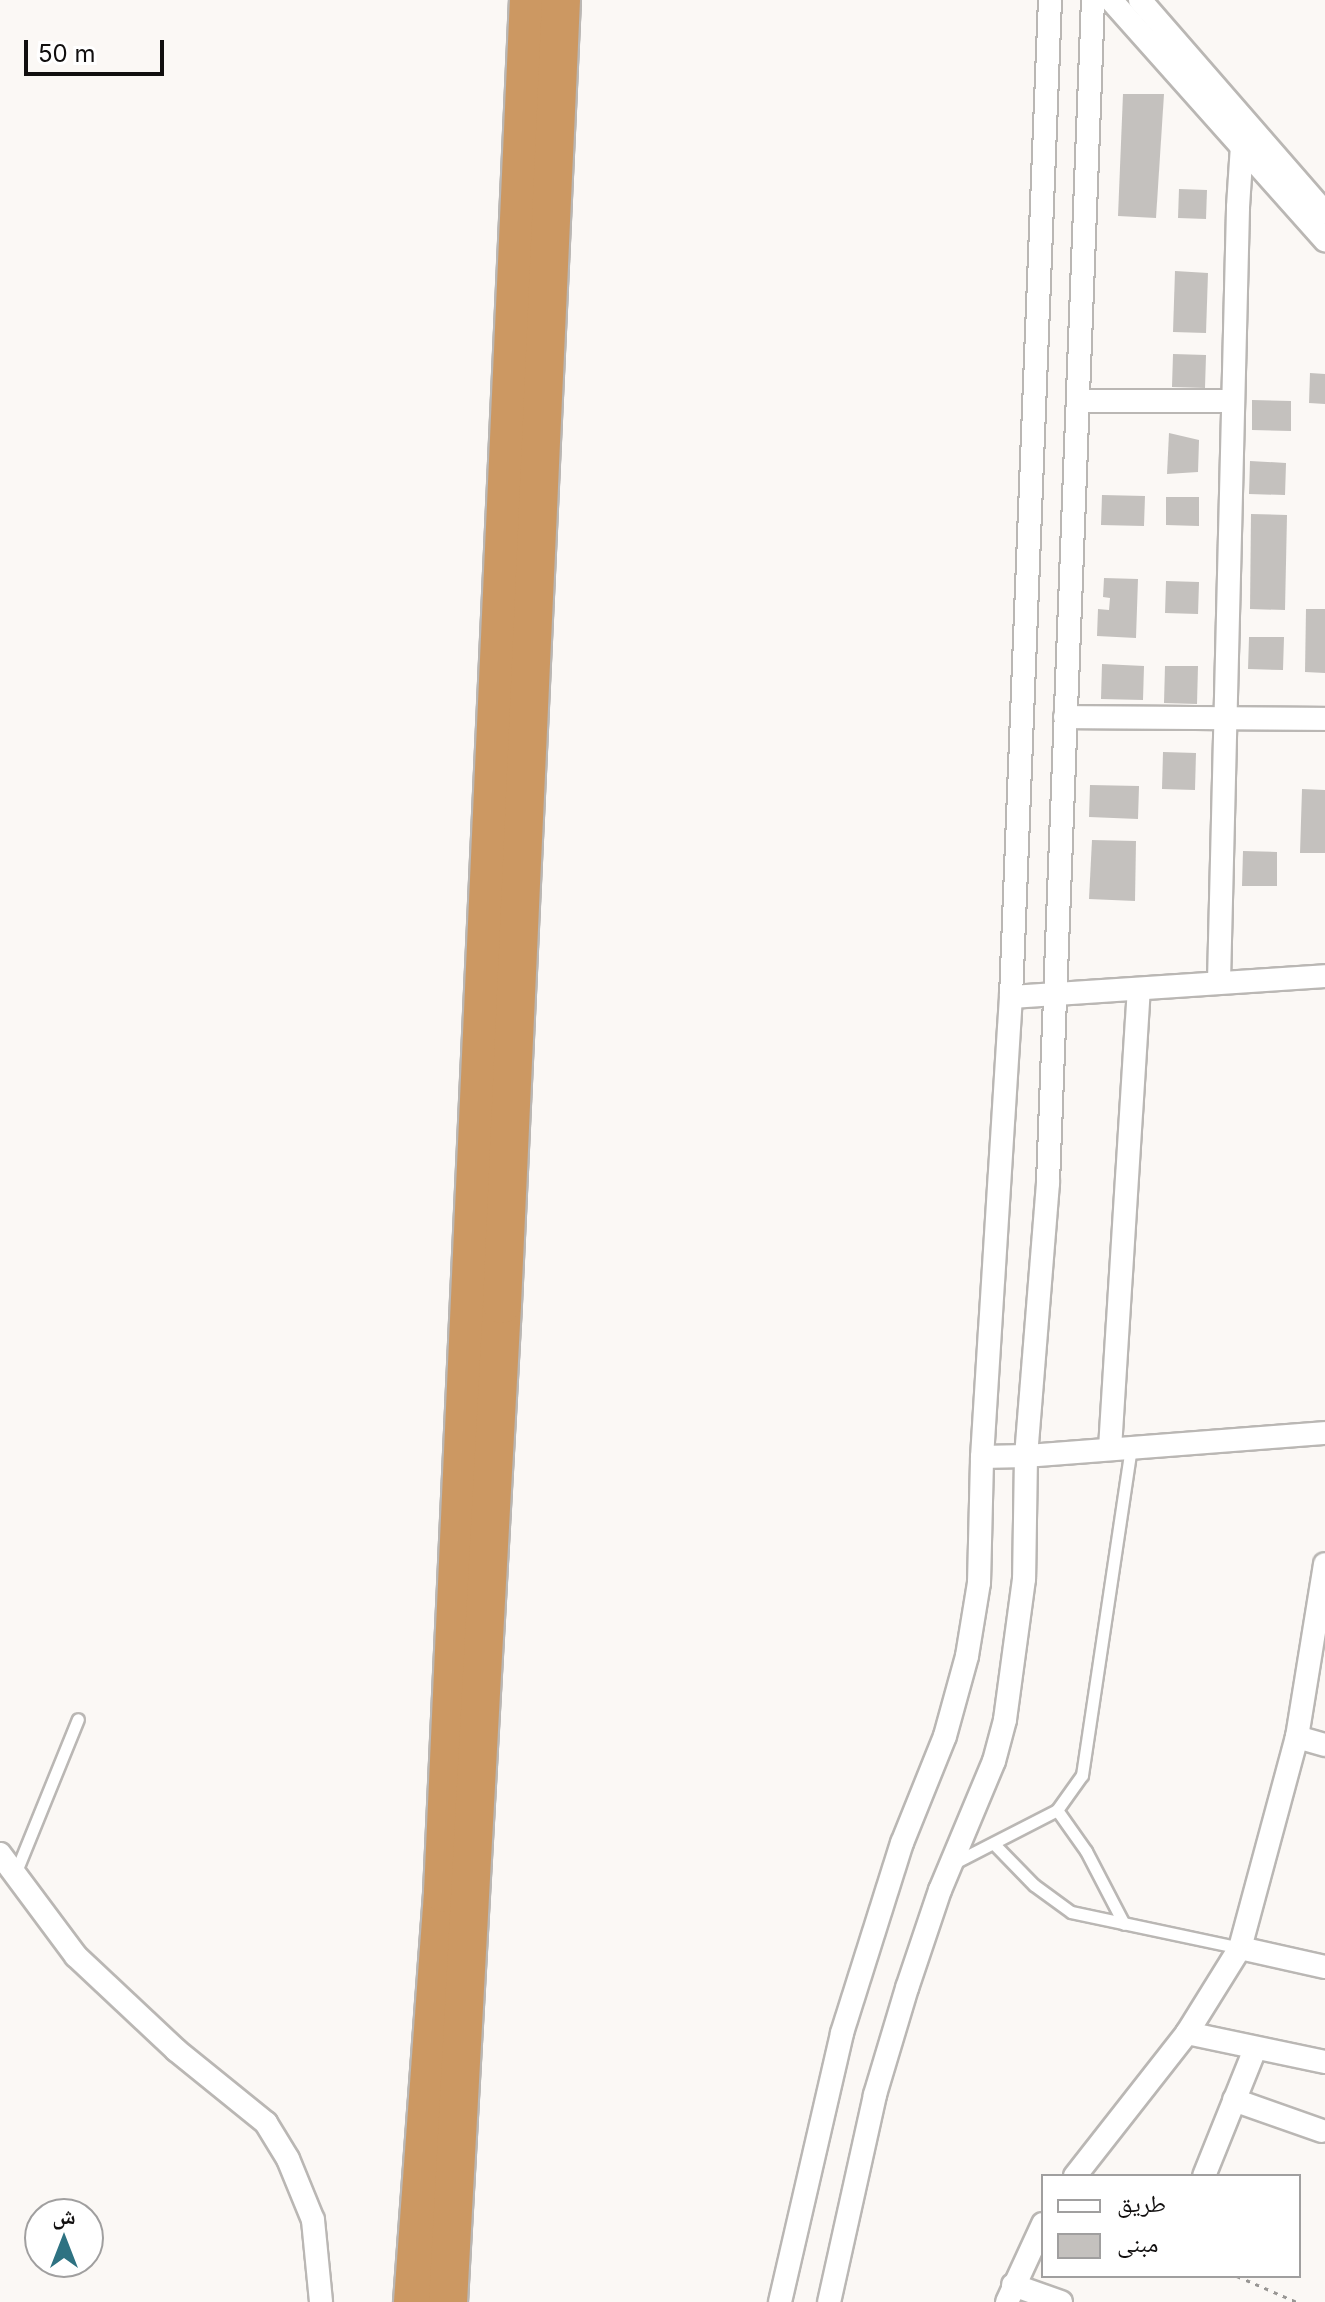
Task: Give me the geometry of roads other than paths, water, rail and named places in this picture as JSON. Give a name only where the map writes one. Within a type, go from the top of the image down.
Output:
[{"type":"highway","points":[[413,2302],[443,1893],[529,0]]},
{"type":"highway","points":[[448,2302],[499,1366],[561,0]]},
{"type":"street","points":[[780,2302],[842,2033],[902,1843],[945,1736],[967,1656],[979,1583],[982,1457],[1011,997],[1050,0]]},
{"type":"street","points":[[829,2302],[875,2095],[951,1864],[994,1761],[1016,1661],[1024,1579],[1026,1456],[1048,1183],[1065,717],[1081,401],[1093,0]]},
{"type":"street","points":[[1111,0],[1325,213]]},
{"type":"street","points":[[1140,0],[1325,240]]},
{"type":"street","points":[[1219,981],[1231,401],[1247,138]]},
{"type":"street","points":[[1081,401],[1231,401]]},
{"type":"street","points":[[1065,717],[1325,719]]},
{"type":"street","points":[[1011,997],[1139,992],[1219,981],[1325,976]]},
{"type":"street","points":[[1120,1447],[1139,992]]},
{"type":"street","points":[[982,1457],[1325,1433]]},
{"type":"street","points":[[1077,2174],[1187,2033],[1240,1948],[1297,1737],[1325,1564]]},
{"type":"street","points":[[1297,1737],[1325,1745]]},
{"type":"street","points":[[0,1854],[76,1956],[176,2050],[266,2123],[298,2179],[313,2220],[321,2302]]},
{"type":"street","points":[[1240,1948],[1325,1967]]},
{"type":"street","points":[[1187,2033],[1325,2062]]},
{"type":"street","points":[[1205,2174],[1255,2049]]},
{"type":"street","points":[[1234,2100],[1322,2131]]},
{"type":"street","points":[[1041,2228],[1010,2293],[1061,2302]]},
{"type":"lane","points":[[951,1864],[1057,1810],[1074,1790],[1087,1757],[1120,1447]]},
{"type":"lane","points":[[14,1874],[78,1719]]},
{"type":"lane","points":[[1057,1810],[1093,1863],[1124,1924]]},
{"type":"lane","points":[[994,1844],[1034,1885],[1071,1912],[1240,1948]]}]
